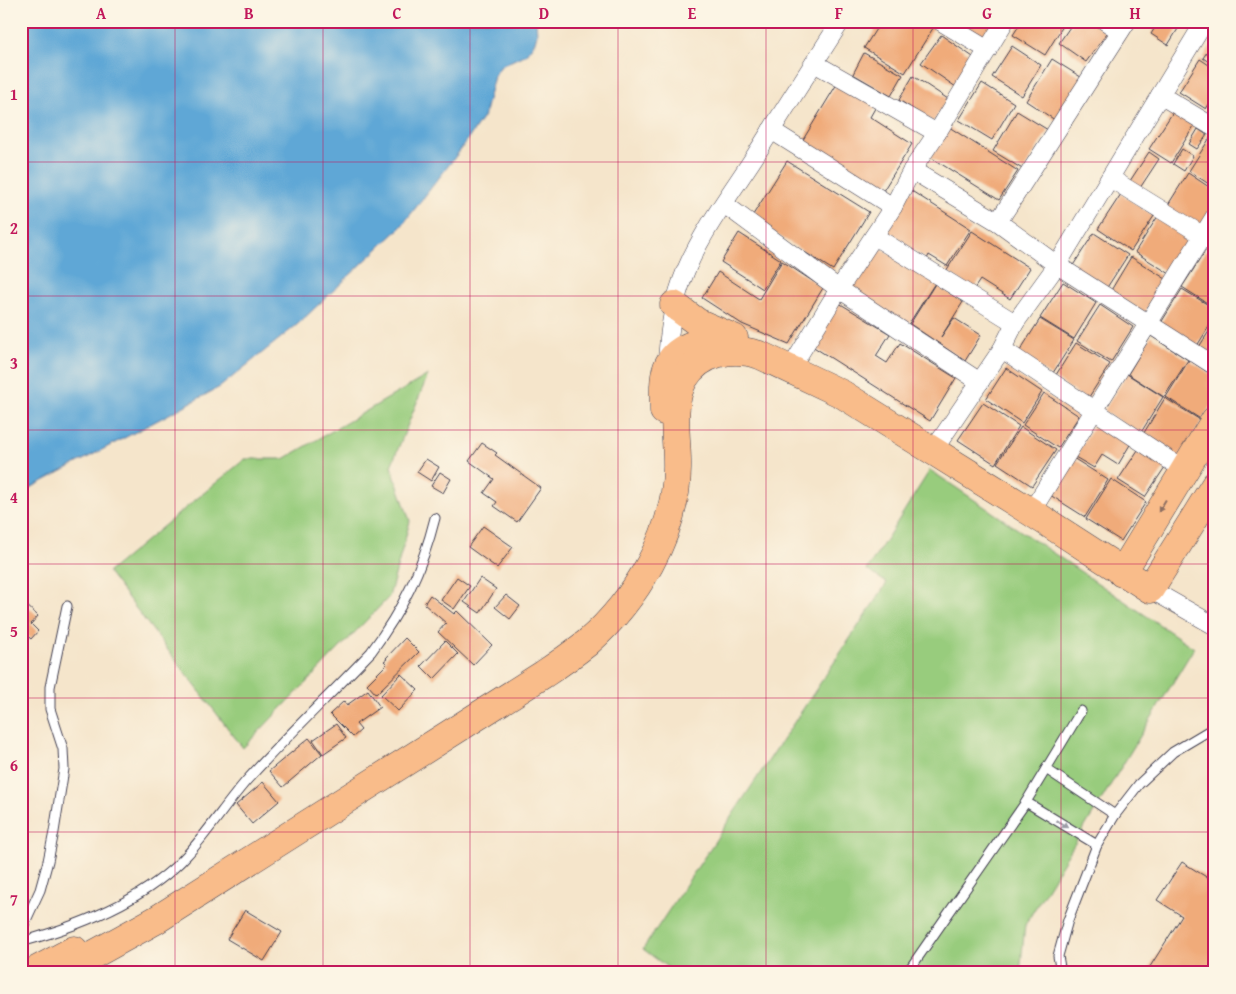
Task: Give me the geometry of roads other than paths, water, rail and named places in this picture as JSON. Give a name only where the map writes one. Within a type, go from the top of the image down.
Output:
[{"type":"main road","points":[[674,305],[697,322],[735,339],[768,345],[797,358],[842,394],[1150,589],[1215,486]]},
{"type":"main road","points":[[31,973],[63,963],[156,920],[544,674],[587,642],[607,623],[624,602],[648,566],[670,512],[676,487],[677,470],[676,413],[670,382],[677,353],[684,348],[702,342],[735,339]]},
{"type":"main road","points":[[670,382],[692,369],[701,361],[718,353],[736,350],[760,355],[842,394]]},
{"type":"main road","points":[[1122,573],[1215,420]]},
{"type":"main road","points":[[21,957],[63,963]]},
{"type":"street","points":[[670,382],[668,340],[674,305],[693,255],[841,21]]},
{"type":"street","points":[[940,21],[988,50]]},
{"type":"street","points":[[797,358],[839,289],[893,207],[912,170],[1006,21]]},
{"type":"street","points":[[998,222],[1123,26],[1105,21]]},
{"type":"street","points":[[933,451],[1002,349],[1015,323],[1057,265],[1205,21]]},
{"type":"street","points":[[814,63],[937,133]]},
{"type":"street","points":[[1160,95],[1215,128]]},
{"type":"street","points":[[771,130],[893,207]]},
{"type":"street","points":[[912,170],[998,222],[1057,265],[1215,366]]},
{"type":"street","points":[[1110,178],[1209,239]]},
{"type":"street","points":[[724,204],[839,289],[980,382]]},
{"type":"street","points":[[1031,512],[1148,324],[1209,239],[1215,216]]},
{"type":"street","points":[[874,236],[1015,323]]},
{"type":"street","points":[[1002,349],[1184,470]]},
{"type":"street","points":[[1150,589],[1215,626]]},
{"type":"lane","points":[[21,942],[60,930],[110,909],[152,885],[170,872],[182,860],[246,781],[371,652],[386,632],[400,611],[421,566],[435,518]]},
{"type":"lane","points":[[21,931],[40,890],[48,861],[64,769],[63,749],[52,721],[49,698],[67,606]]},
{"type":"lane","points":[[907,973],[1026,802],[1081,711]]},
{"type":"lane","points":[[1060,973],[1058,956],[1068,920],[1097,845],[1115,815],[1139,784],[1173,752],[1215,727]]},
{"type":"lane","points":[[1046,769],[1115,815]]},
{"type":"lane","points":[[1026,802],[1097,845]]},
{"type":"water","points":[[21,21],[536,21],[537,34],[535,42],[526,54],[501,66],[494,76],[484,116],[459,152],[400,228],[298,324],[220,387],[21,493]]}]
